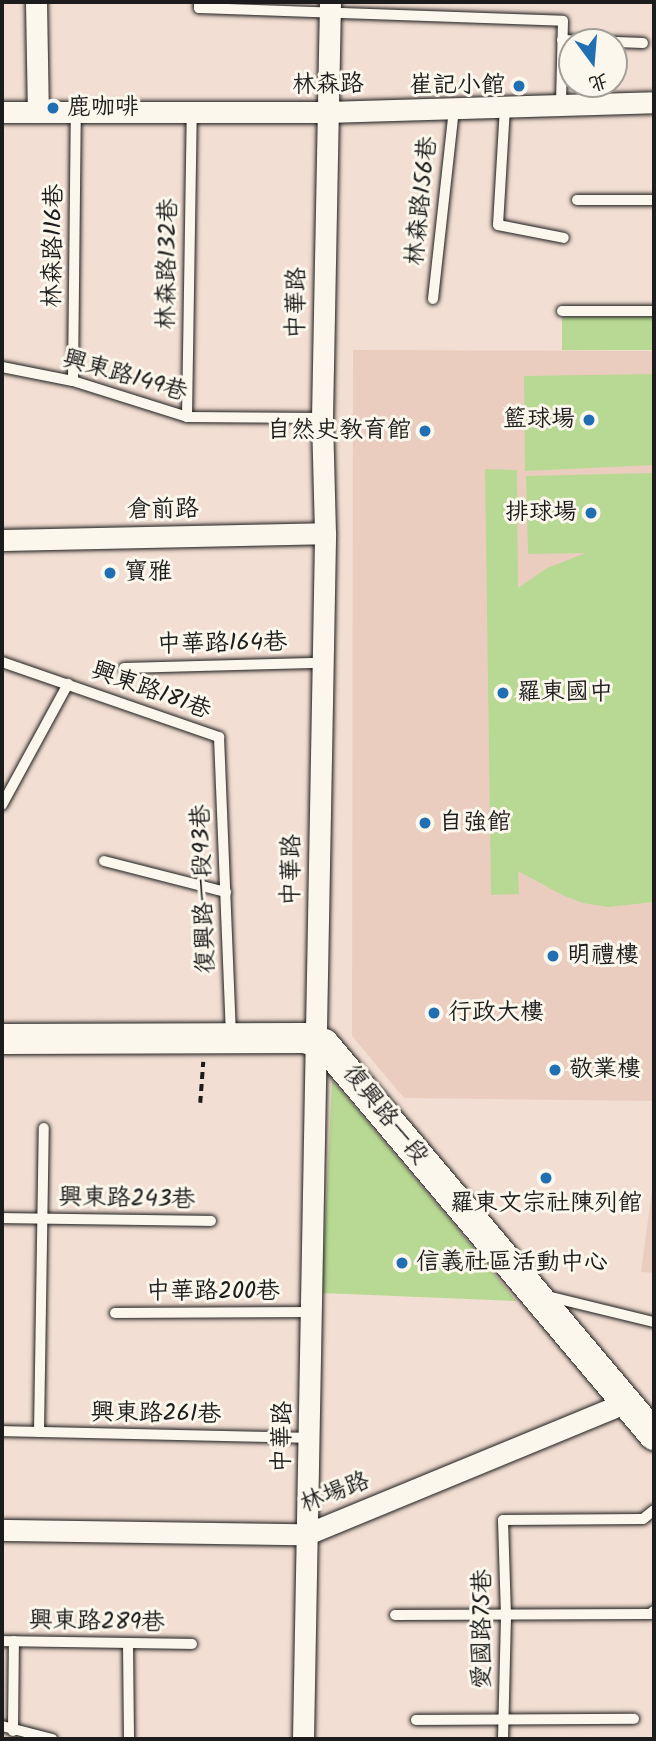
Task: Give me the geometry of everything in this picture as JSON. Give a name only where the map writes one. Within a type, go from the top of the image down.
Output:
[{"type":"main road","points":[[2,1039],[315,1040]]},
{"type":"main road","name":"復興路一段","points":[[315,1040],[335,1054],[531,1292],[643,1418]]},
{"type":"street","points":[[36,2],[38,112]]},
{"type":"street","name":"中華路","points":[[303,1739],[325,533],[322,418],[330,7]]},
{"type":"street","name":"林森路","points":[[2,112],[326,112],[654,102]]},
{"type":"street","name":"倉前路","points":[[2,540],[325,533]]},
{"type":"street","name":"林場路","points":[[2,1530],[307,1534],[643,1418]]},
{"type":"lane","points":[[199,2],[199,8],[330,7],[563,21],[563,28]]},
{"type":"lane","points":[[628,42],[643,43]]},
{"type":"lane","points":[[561,98],[561,104]]},
{"type":"lane","points":[[505,107],[498,225],[564,238]]},
{"type":"lane","name":"林森路156巷","points":[[433,299],[454,108]]},
{"type":"lane","name":"林森路116巷","points":[[73,381],[76,111]]},
{"type":"lane","name":"林森路132巷","points":[[187,417],[192,111]]},
{"type":"lane","points":[[577,200],[654,200]]},
{"type":"lane","points":[[562,311],[654,311]]},
{"type":"lane","name":"興東路149巷","points":[[2,367],[73,381],[187,417],[322,418]]},
{"type":"lane","name":"興東路181巷","points":[[2,662],[219,737]]},
{"type":"lane","name":"中華路164巷","points":[[124,668],[321,663]]},
{"type":"lane","name":"興東路181巷","points":[[2,806],[68,684]]},
{"type":"lane","name":"復興路一段93巷","points":[[218,1040],[226,892],[219,737]]},
{"type":"lane","points":[[104,861],[226,892]]},
{"type":"lane","name":"興東路243巷","points":[[39,1432],[44,1128]]},
{"type":"lane","name":"興東路243巷","points":[[2,1218],[211,1221]]},
{"type":"lane","points":[[531,1292],[654,1322]]},
{"type":"lane","name":"中華路200巷","points":[[115,1313],[311,1312]]},
{"type":"lane","name":"興東路261巷","points":[[2,1431],[309,1438]]},
{"type":"lane","name":"愛國路75巷","points":[[503,1739],[506,1616],[503,1520],[643,1519],[654,1510]]},
{"type":"lane","points":[[395,1615],[650,1614],[654,1611]]},
{"type":"lane","name":"興東路289巷","points":[[2,1641],[192,1644]]},
{"type":"lane","points":[[13,1731],[14,1641]]},
{"type":"lane","points":[[128,1643],[129,1739]]},
{"type":"lane","points":[[416,1720],[634,1719]]},
{"type":"lane","points":[[2,1726],[52,1739]]},
{"type":"path","points":[[200,1103],[218,1040]]},
{"type":"shaded area","name":"羅東國中","points":[[353,350],[654,351],[654,1101],[404,1098],[352,1036]]},
{"type":"shaded area","points":[[654,1175],[654,1273],[641,1272]]},
{"type":"green space","points":[[562,317],[654,317],[654,350],[562,350]]},
{"type":"green space","name":"籃球場","points":[[654,374],[654,465],[525,471],[524,376]]},
{"type":"green space","points":[[485,469],[517,470],[518,588],[547,568],[586,553],[528,554],[526,476],[654,473],[654,902],[608,907],[583,903],[518,871],[519,894],[491,895]]},
{"type":"green space","points":[[332,1080],[470,1244],[516,1301],[322,1293]]},
{"type":"place","name":"崔記小館","points":[[519,86]]},
{"type":"place","name":"鹿咖啡","points":[[53,108]]},
{"type":"place","name":"籃球場","points":[[589,420]]},
{"type":"place","name":"自然史教育館","points":[[425,431]]},
{"type":"place","name":"排球場","points":[[591,513]]},
{"type":"place","name":"寶雅","points":[[110,573]]},
{"type":"place","name":"羅東國中","points":[[503,693]]},
{"type":"place","name":"自強館","points":[[425,823]]},
{"type":"place","name":"明禮樓","points":[[553,956]]},
{"type":"place","name":"行政大樓","points":[[434,1013]]},
{"type":"place","name":"敬業樓","points":[[555,1070]]},
{"type":"place","name":"羅東文宗社陳列館","points":[[546,1178]]},
{"type":"place","name":"信義社區活動中心","points":[[402,1263]]}]
